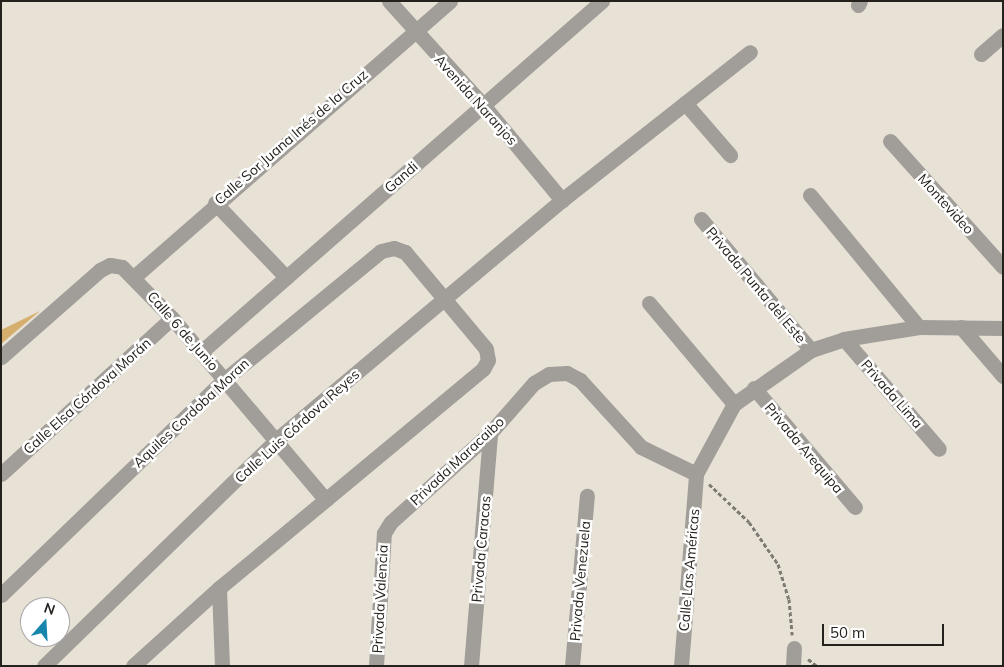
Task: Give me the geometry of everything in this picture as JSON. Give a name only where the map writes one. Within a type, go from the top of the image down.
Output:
[{"type":"street","name":"Avenida Naranjos","points":[[389,1],[414,31],[483,105],[562,200]]},
{"type":"street","name":"Calle Sor Juana Inés de la Cruz","points":[[135,276],[215,203],[450,1]]},
{"type":"street","name":"Gandi","points":[[201,352],[602,1]]},
{"type":"street","points":[[981,54],[1003,35]]},
{"type":"street","name":"Calle Luis Córdova Reyes","points":[[44,666],[276,440],[562,200],[750,52]]},
{"type":"street","points":[[685,103],[730,155]]},
{"type":"street","name":"Montevideo","points":[[890,141],[1003,267]]},
{"type":"street","points":[[810,195],[919,327]]},
{"type":"street","points":[[215,203],[286,277]]},
{"type":"street","name":"Privada Punta del Este","points":[[700,219],[811,350]]},
{"type":"street","name":"Aquiles Cordoba Moran","points":[[1,595],[224,380],[381,251],[394,248],[405,252],[443,299]]},
{"type":"street","name":"Calle 6 de Junio","points":[[1,357],[110,265],[122,267],[135,276],[172,318],[326,500]]},
{"type":"street","points":[[133,666],[219,588],[484,369],[488,360],[486,349],[443,299]]},
{"type":"street","points":[[649,303],[734,404]]},
{"type":"street","name":"Calle Elsa Córdova Morán","points":[[1,474],[172,318]]},
{"type":"street","points":[[696,474],[734,404],[754,388],[811,350],[844,339],[919,327],[1003,328]]},
{"type":"street","points":[[961,327],[1003,376]]},
{"type":"street","name":"Privada Lima","points":[[844,339],[939,449]]},
{"type":"street","name":"Privada Maracaibo","points":[[384,533],[391,522],[490,433],[534,384],[549,374],[566,373],[580,380],[641,447],[696,474]]},
{"type":"street","name":"Privada Arequipa","points":[[754,388],[855,507]]},
{"type":"street","name":"Privada Caracas","points":[[471,666],[490,433]]},
{"type":"street","name":"Calle Las Américas","points":[[681,666],[696,474]]},
{"type":"street","name":"Privada Venezuela","points":[[572,666],[587,496]]},
{"type":"street","name":"Privada Valencia","points":[[376,666],[384,533]]},
{"type":"street","points":[[219,588],[222,666]]},
{"type":"street","points":[[793,666],[794,648]]},
{"type":"path","points":[[696,474],[726,497],[749,522],[778,564],[789,599],[794,648]]},
{"type":"shaded area","points":[[40,311],[1,344],[1,330]]}]
